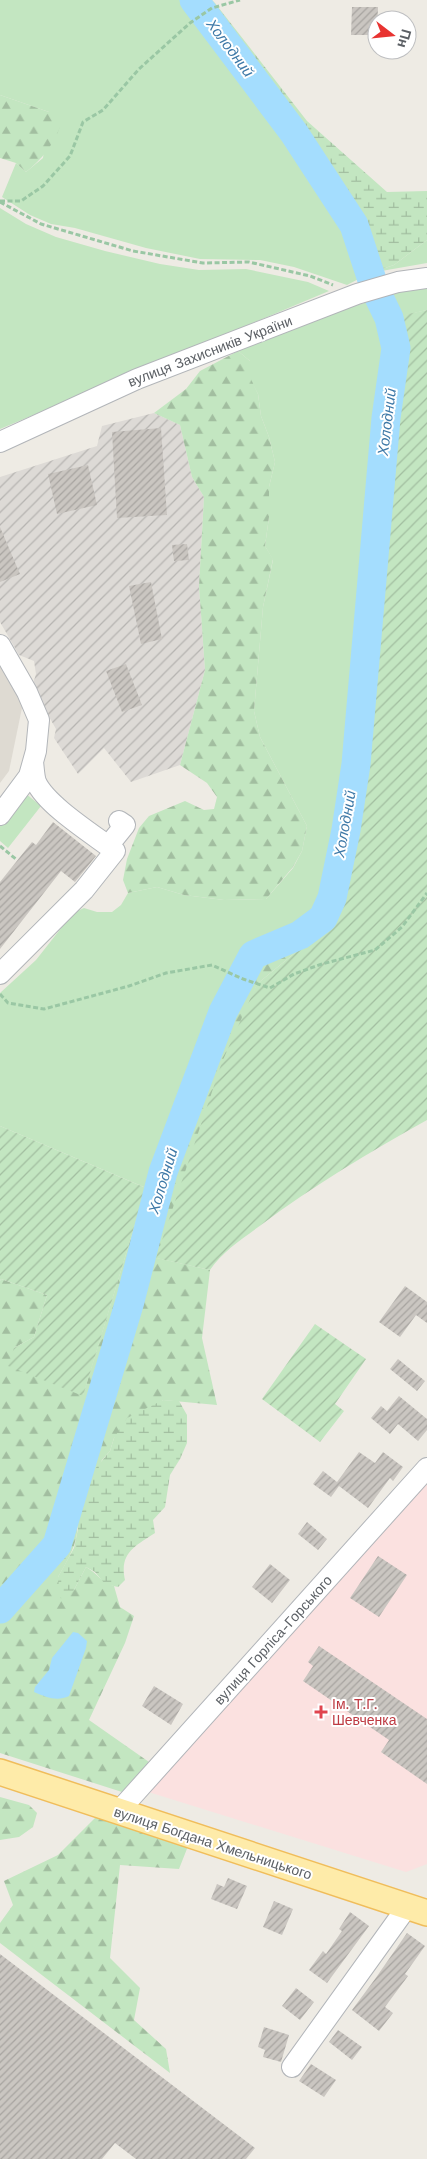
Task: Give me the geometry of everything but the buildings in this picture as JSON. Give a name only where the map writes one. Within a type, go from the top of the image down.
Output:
[{"type":"main road","name":"вулиця Богдана Хмельницького","points":[[0,1772],[417,1910]]},
{"type":"street","name":"вулиця Захисників України","points":[[0,442],[137,379],[357,294],[398,282],[427,278]]},
{"type":"street","points":[[0,645],[27,692],[39,720],[29,776],[0,815]]},
{"type":"street","points":[[0,974],[84,890],[115,852],[114,833],[46,796],[36,780],[33,762]]},
{"type":"street","name":"вулиця Горліса-Горського","points":[[118,1812],[427,1468]]},
{"type":"street","points":[[292,2067],[417,1910]]},
{"type":"path","points":[[0,202],[21,201],[43,186],[70,156],[83,122],[102,110],[139,69],[190,23],[212,8],[240,0]]},
{"type":"path","points":[[0,202],[18,214],[41,224],[133,251],[203,263],[249,262],[310,276],[357,294]]},
{"type":"path","points":[[0,846],[17,860]]},
{"type":"path","points":[[0,994],[8,1003],[44,1009],[129,986],[166,973],[212,965],[270,988],[294,974],[322,964],[375,950],[402,928],[427,893]]},
{"type":"shaded area","points":[[154,413],[180,425],[192,477],[204,497],[199,586],[205,670],[180,765],[131,782],[104,748],[78,774],[54,738],[56,729],[32,687],[36,674],[34,661],[19,655],[0,622],[0,477],[97,446],[102,426]]},
{"type":"shaded area","points":[[0,661],[23,703],[9,771],[0,783]]},
{"type":"shaded area","name":"Ім. Т.Г. Шевченка","points":[[427,1478],[427,1864],[406,1872],[142,1790]]},
{"type":"green space","points":[[0,0],[194,0],[294,133],[354,225],[370,273],[347,285],[294,267],[260,260],[200,259],[146,248],[75,228],[51,224],[30,215],[2,197],[16,163],[26,172],[43,158],[49,112],[0,95]]},
{"type":"green space","points":[[194,0],[212,0],[307,121],[387,192],[427,191],[427,240],[394,265],[370,273],[354,225]]},
{"type":"green space","points":[[0,95],[49,112],[60,127],[54,141],[46,152],[26,172],[16,163],[0,158]]},
{"type":"green space","points":[[0,208],[26,224],[56,237],[105,251],[160,264],[199,270],[246,269],[308,282],[329,291],[0,429]]},
{"type":"green space","points":[[427,240],[427,263],[370,273],[394,265]]},
{"type":"green space","points":[[427,284],[427,310],[389,319],[396,348],[386,418],[356,764],[346,830],[332,898],[323,918],[245,973],[223,1012],[163,1172],[158,1193],[0,1126],[0,993],[36,960],[73,913],[84,908],[97,912],[112,912],[121,905],[128,893],[157,887],[184,895],[224,900],[266,899],[293,868],[302,851],[307,826],[260,737],[254,711],[263,607],[273,560],[265,546],[269,517],[269,487],[275,462],[269,437],[261,416],[258,394],[249,377],[250,361],[238,351],[285,327]]},
{"type":"green space","points":[[427,310],[427,1120],[301,1196],[233,1246],[210,1270],[156,1258],[222,1062],[257,984],[296,952],[340,910],[346,830],[356,764],[386,418],[396,348],[389,318]]},
{"type":"green space","points":[[238,351],[250,361],[250,377],[258,394],[261,416],[269,437],[275,462],[269,487],[269,517],[265,546],[273,559],[263,607],[254,711],[260,737],[307,826],[302,851],[293,867],[266,899],[224,900],[184,895],[157,887],[128,893],[123,880],[127,859],[139,828],[149,816],[185,801],[204,810],[214,809],[217,797],[207,783],[180,765],[205,670],[199,586],[204,497],[192,477],[180,425],[154,413],[186,389],[200,371]]},
{"type":"green space","points":[[25,793],[41,806],[8,848],[0,841],[0,826]]},
{"type":"green space","points":[[346,830],[340,911],[296,952],[257,984],[157,1258],[210,1270],[202,1338],[217,1405],[163,1400],[114,1438],[110,1451],[102,1460],[77,1518],[75,1542],[70,1556],[58,1577],[74,1590],[86,1567],[106,1583],[114,1586],[120,1607],[134,1616],[125,1643],[89,1720],[149,1762],[122,1792],[0,1753],[0,1281],[1,1279],[47,1295],[34,1337],[14,1348],[83,1395],[146,1188],[158,1192],[163,1172],[223,1012],[253,955],[300,935],[323,918],[332,898]]},
{"type":"green space","points":[[0,1126],[146,1188],[83,1396],[8,1366],[14,1348],[34,1337],[47,1295],[1,1279],[0,1281]]},
{"type":"green space","points":[[315,1324],[366,1359],[335,1404],[344,1411],[320,1442],[262,1399]]},
{"type":"green space","points":[[163,1400],[179,1401],[187,1415],[187,1443],[170,1475],[165,1507],[153,1520],[155,1533],[130,1551],[124,1563],[125,1580],[118,1587],[105,1584],[95,1572],[86,1567],[74,1590],[66,1599],[60,1598],[58,1577],[74,1548],[81,1495],[95,1469],[110,1451],[114,1438],[127,1418]]},
{"type":"green space","points":[[0,1797],[29,1805],[37,1813],[33,1827],[19,1837],[0,1840]]},
{"type":"green space","points":[[105,1808],[192,1836],[179,1869],[120,1865],[110,1958],[140,1988],[134,2020],[166,2049],[170,2073],[0,1943],[0,1923],[13,1905],[4,1881],[58,1855]]},
{"type":"water","points":[[73,1632],[78,1633],[87,1641],[69,1696],[56,1699],[34,1692],[35,1687],[49,1670],[52,1658]]},
{"type":"waterway","name":"Холодний","points":[[0,1609],[57,1545],[130,1301],[163,1172],[223,1012],[253,955],[300,935],[323,918],[332,898],[346,830],[356,764],[386,418],[396,348],[389,318],[375,289],[354,225],[294,133],[194,0]]},
{"type":"place","name":"Ім. Т.Г. Шевченка","points":[[321,1712]]}]
